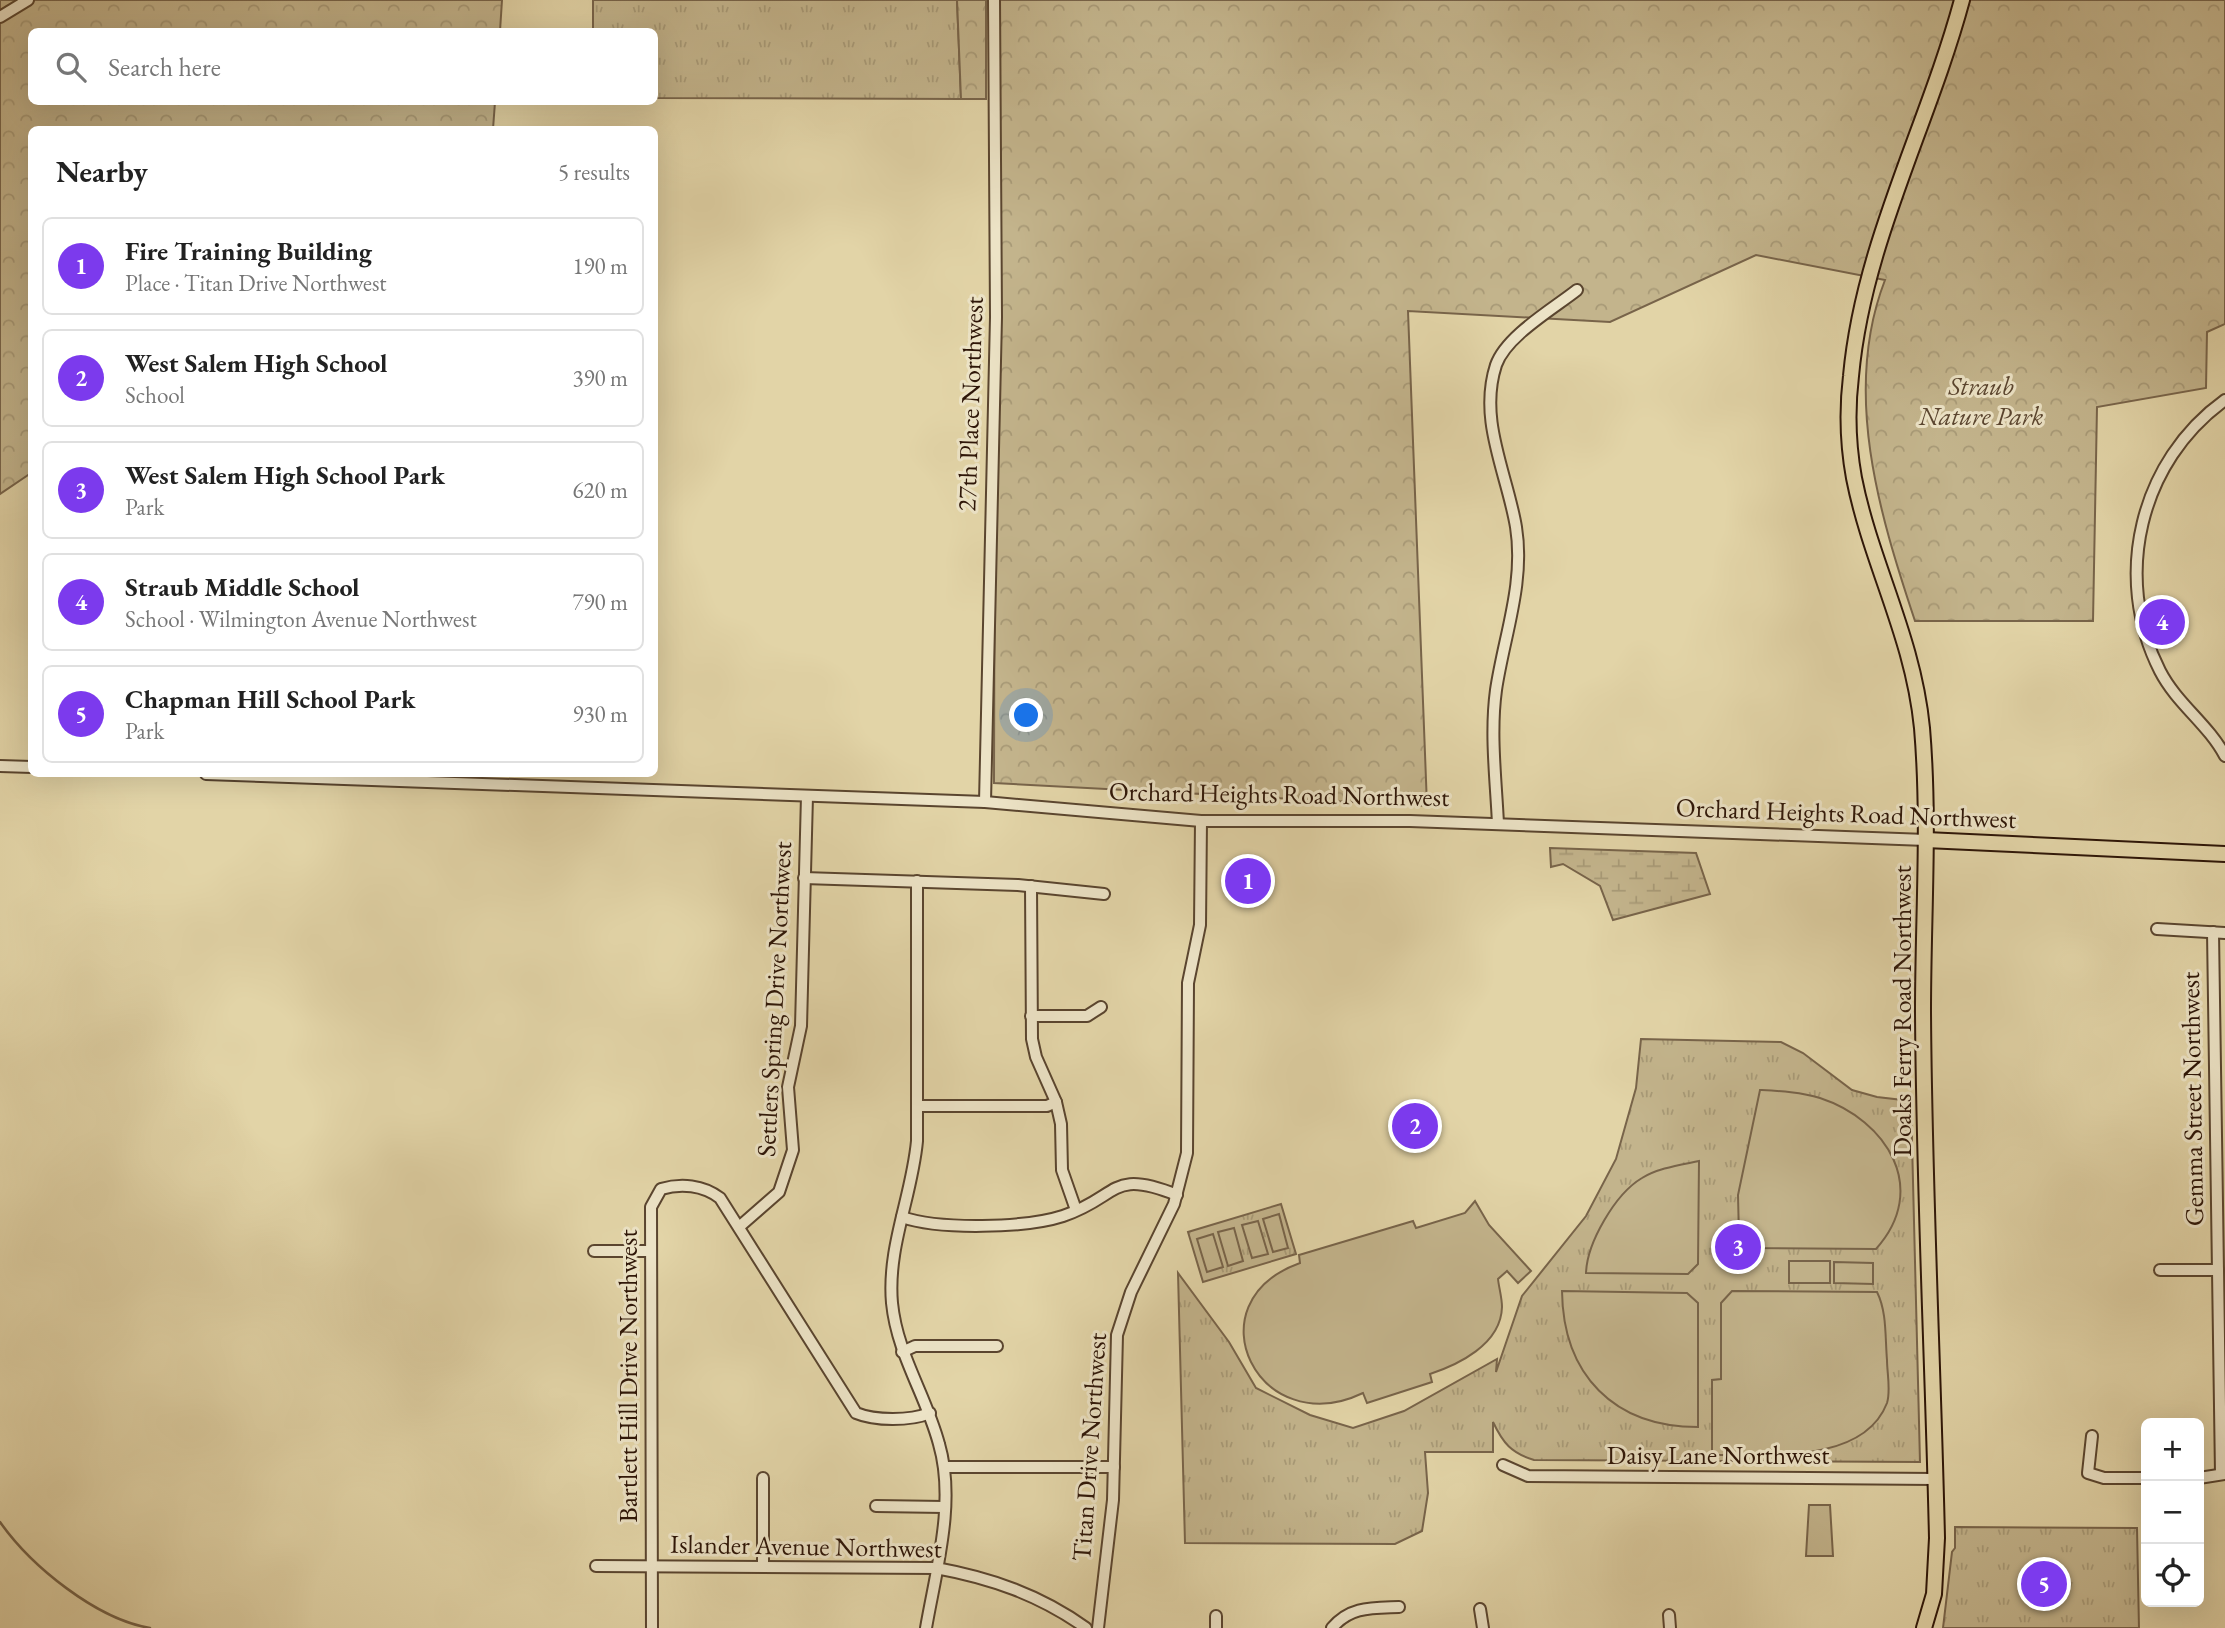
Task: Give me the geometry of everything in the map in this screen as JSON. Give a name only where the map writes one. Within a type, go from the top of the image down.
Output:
[{"type":"main road","name":"Doaks Ferry Road Northwest","points":[[1924,1628],[1937,1575],[1923,1011],[1926,840],[1922,732],[1915,676],[1901,622],[1858,495],[1848,416],[1861,301],[1962,0]]},
{"type":"main road","name":"Orchard Heights Road Northwest","points":[[1926,840],[2225,854]]},
{"type":"street","name":"27th Place Northwest","points":[[985,802],[997,304],[994,4],[1004,0]]},
{"type":"street","points":[[0,17],[26,1]]},
{"type":"street","points":[[1498,824],[1494,711],[1513,614],[1517,530],[1492,429],[1490,390],[1500,354],[1510,342],[1577,290]]},
{"type":"street","points":[[2225,400],[2191,429],[2153,487],[2140,532],[2136,580],[2144,630],[2161,673],[2225,756]]},
{"type":"street","points":[[0,766],[28,767]]},
{"type":"street","name":"Orchard Heights Road Northwest","points":[[288,777],[985,802],[1201,821],[1498,824],[1926,840]]},
{"type":"street","name":"Settlers Spring Drive Northwest","points":[[739,1227],[779,1192],[793,1150],[788,1087],[801,1026],[807,796]]},
{"type":"street","name":"Titan Drive Northwest","points":[[1098,1628],[1114,1466],[1117,1335],[1126,1305],[1177,1195],[1187,1153],[1188,983],[1200,925],[1201,821]]},
{"type":"street","points":[[804,878],[1031,886],[1104,894]]},
{"type":"street","points":[[917,881],[918,1106],[914,1172],[902,1217],[892,1276],[892,1302],[902,1352],[930,1413],[944,1467],[944,1507],[926,1628]]},
{"type":"street","points":[[1031,886],[1031,1016],[1036,1057],[1056,1102],[1061,1124],[1062,1170],[1076,1210]]},
{"type":"street","points":[[2157,929],[2225,933]]},
{"type":"street","name":"Gemma Street Northwest","points":[[2213,932],[2221,1208],[2218,1270],[2223,1474]]},
{"type":"street","points":[[1031,1016],[1087,1016],[1101,1007]]},
{"type":"street","points":[[918,1106],[1047,1106],[1056,1102]]},
{"type":"street","points":[[902,1217],[932,1224],[1025,1224],[1041,1222],[1076,1210],[1115,1188],[1134,1182],[1177,1195]]},
{"type":"street","name":"Bartlett Hill Drive Northwest","points":[[652,1628],[651,1206],[661,1189],[696,1187],[710,1191],[720,1198],[739,1227]]},
{"type":"street","points":[[739,1227],[847,1404],[856,1413],[866,1417],[919,1417],[930,1413]]},
{"type":"street","points":[[594,1251],[651,1251]]},
{"type":"street","points":[[2160,1270],[2218,1270]]},
{"type":"street","points":[[902,1352],[915,1346],[997,1346]]},
{"type":"street","points":[[2092,1436],[2088,1473],[2104,1478],[2141,1478]]},
{"type":"street","name":"Daisy Lane Northwest","points":[[1503,1465],[1528,1476],[1936,1479]]},
{"type":"street","points":[[944,1467],[1114,1466]]},
{"type":"street","points":[[2204,1477],[2223,1474]]},
{"type":"street","points":[[763,1478],[763,1566]]},
{"type":"street","points":[[876,1506],[944,1507]]},
{"type":"street","name":"Islander Avenue Northwest","points":[[596,1566],[936,1568],[978,1577],[1028,1594],[1086,1628]]},
{"type":"street","points":[[1332,1628],[1349,1613],[1359,1609],[1399,1607]]},
{"type":"street","points":[[1480,1609],[1483,1628]]},
{"type":"street","points":[[1669,1615],[1671,1628]]},
{"type":"street","points":[[1216,1616],[1216,1628]]},
{"type":"green space","points":[[0,0],[502,0],[500,28],[28,28],[28,105],[495,105],[493,126],[28,126],[28,475],[0,494]]},
{"type":"green space","points":[[593,0],[957,0],[961,99],[658,98],[658,28],[593,28]]},
{"type":"green space","points":[[957,0],[986,0],[986,99],[961,99]]},
{"type":"green space","name":"Straub Nature Park","points":[[996,0],[2225,0],[2225,324],[2207,332],[2206,388],[2097,407],[2093,621],[1915,621],[1878,495],[1866,408],[1866,365],[1872,322],[1885,280],[1756,255],[1610,322],[1408,311],[1427,806],[994,783]]},
{"type":"green space","points":[[1550,848],[1696,853],[1710,894],[1613,920],[1600,886],[1563,864],[1551,867]]},
{"type":"green space","points":[[1641,1039],[1781,1042],[1803,1053],[1852,1090],[1877,1097],[1911,1101],[1920,1462],[1534,1460],[1509,1446],[1493,1422],[1493,1452],[1425,1452],[1428,1493],[1422,1531],[1395,1544],[1185,1543],[1178,1273],[1229,1342],[1256,1388],[1310,1415],[1353,1428],[1404,1411],[1497,1359],[1496,1372],[1522,1296],[1586,1216],[1616,1159],[1636,1088]]},
{"type":"green space","points":[[1760,1090],[1820,1098],[1844,1108],[1865,1122],[1881,1140],[1893,1159],[1900,1181],[1899,1203],[1892,1226],[1876,1249],[1751,1248],[1739,1237],[1738,1195]]},
{"type":"green space","points":[[1699,1161],[1698,1264],[1688,1274],[1586,1273],[1591,1248],[1604,1220],[1632,1185],[1655,1172]]},
{"type":"green space","points":[[1475,1201],[1489,1225],[1531,1271],[1518,1283],[1507,1271],[1498,1279],[1502,1304],[1500,1320],[1486,1343],[1464,1359],[1430,1374],[1432,1382],[1367,1403],[1363,1393],[1326,1403],[1294,1399],[1268,1384],[1251,1362],[1244,1335],[1248,1307],[1267,1282],[1300,1263],[1299,1255],[1413,1221],[1416,1228],[1465,1213]]},
{"type":"green space","points":[[1281,1204],[1296,1254],[1203,1282],[1188,1232]]},
{"type":"green space","points":[[1279,1214],[1288,1248],[1273,1252],[1263,1219]]},
{"type":"green space","points":[[1258,1221],[1268,1254],[1252,1258],[1242,1225]]},
{"type":"green space","points":[[1234,1228],[1243,1261],[1228,1266],[1218,1232]]},
{"type":"green space","points":[[1213,1234],[1223,1267],[1207,1272],[1197,1239]]},
{"type":"green space","points":[[1789,1261],[1830,1261],[1830,1283],[1789,1283]]},
{"type":"green space","points":[[1834,1262],[1873,1263],[1873,1284],[1834,1283]]},
{"type":"green space","points":[[1562,1291],[1687,1293],[1698,1303],[1698,1427],[1668,1425],[1641,1418],[1618,1406],[1599,1390],[1583,1371],[1572,1348],[1565,1321]]},
{"type":"green space","points":[[1732,1291],[1877,1292],[1884,1316],[1889,1393],[1887,1403],[1875,1423],[1857,1437],[1810,1452],[1712,1455],[1712,1380],[1721,1379],[1721,1303]]},
{"type":"green space","points":[[1809,1505],[1830,1505],[1833,1556],[1806,1556]]},
{"type":"green space","points":[[1955,1527],[2137,1528],[2139,1628],[1943,1628],[1952,1552],[1955,1548]]},
{"type":"waterway","points":[[0,1522],[29,1556],[66,1588],[108,1614],[150,1628]]},
{"type":"place","name":"Straub Middle School","points":[[2162,622]]},
{"type":"place","name":"Fire Training Building","points":[[1248,881]]},
{"type":"place","name":"West Salem High School","points":[[1415,1126]]},
{"type":"place","name":"West Salem High School Park","points":[[1738,1247]]},
{"type":"place","name":"Chapman Hill School Park","points":[[2044,1584]]}]
